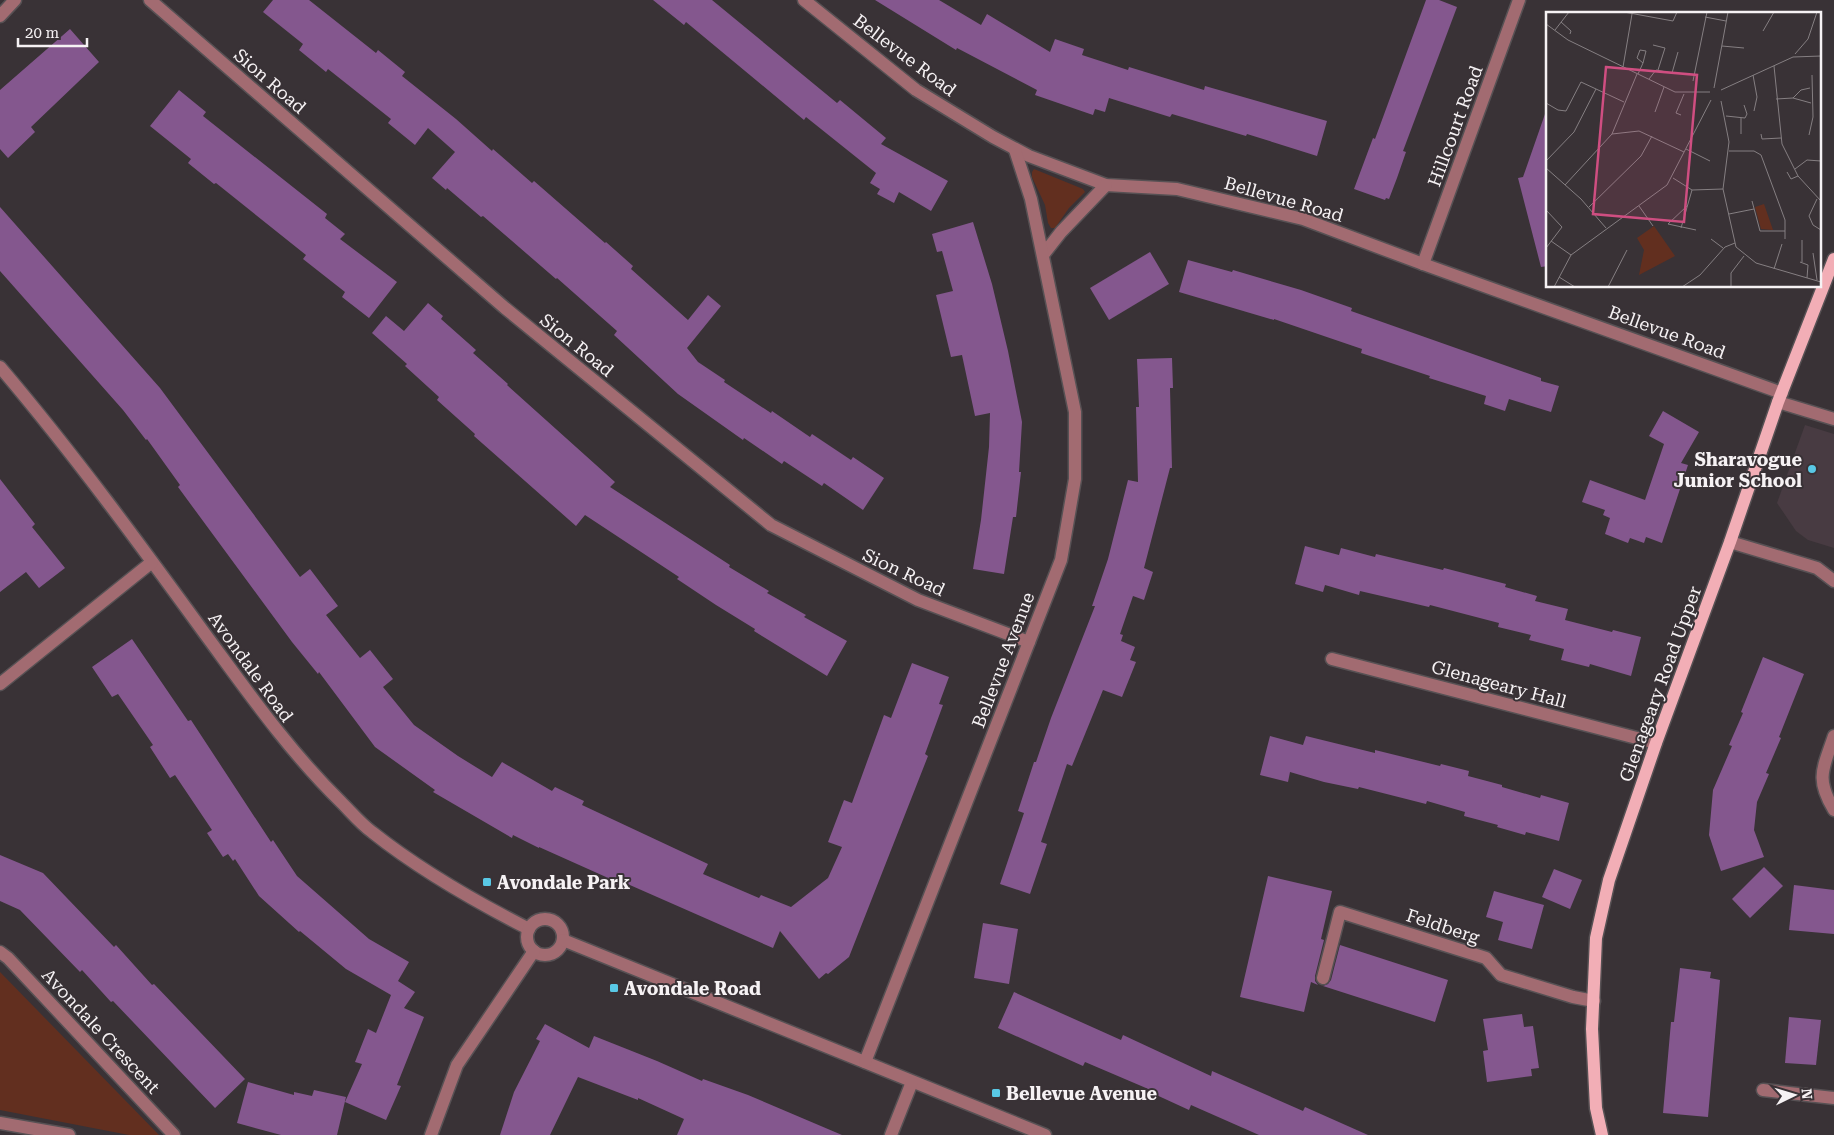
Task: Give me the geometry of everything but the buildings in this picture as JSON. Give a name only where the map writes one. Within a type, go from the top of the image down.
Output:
[{"type":"main road","name":"Glenageary Road Upper","points":[[1602,1135],[1596,1108],[1592,1030],[1596,938],[1609,880],[1656,743],[1730,542],[1780,398],[1834,259]]},
{"type":"street","points":[[0,16],[15,0]]},
{"type":"street","name":"Sion Road","points":[[150,0],[505,308],[771,525],[918,600],[1029,642]]},
{"type":"street","name":"Bellevue Road","points":[[804,0],[916,90],[1015,150],[1106,185],[1177,189],[1303,219],[1834,419]]},
{"type":"street","name":"Hillcourt Road","points":[[1423,264],[1519,0]]},
{"type":"street","name":"Bellevue Avenue","points":[[865,1062],[1061,560],[1075,479],[1075,412],[1031,200],[1015,150]]},
{"type":"street","points":[[1043,255],[1061,232],[1106,185]]},
{"type":"street","name":"Avondale Road","points":[[0,367],[36,409],[281,736],[324,785],[371,832],[452,888],[528,932]]},
{"type":"street","points":[[1730,542],[1817,568],[1834,580]]},
{"type":"street","points":[[0,684],[152,562]]},
{"type":"street","name":"Glenageary Hall","points":[[1332,659],[1656,743]]},
{"type":"street","points":[[1834,736],[1821,776],[1825,795],[1834,810]]},
{"type":"street","name":"Feldberg","points":[[1323,978],[1340,912],[1486,958],[1501,975],[1573,997],[1594,1001]]},
{"type":"street","points":[[536,921],[553,921],[561,929],[563,940],[557,951],[545,955],[534,951],[527,941],[528,932],[536,921]]},
{"type":"street","points":[[563,940],[778,1029],[1045,1135]]},
{"type":"street","points":[[431,1135],[457,1065],[534,951]]},
{"type":"street","name":"Avondale Crescent","points":[[0,952],[8,958],[174,1135]]},
{"type":"street","points":[[891,1135],[912,1082]]},
{"type":"street","points":[[1763,1090],[1834,1098]]},
{"type":"street","points":[[0,1123],[69,1135]]},
{"type":"shaded area","points":[[1034,169],[1083,189],[1085,192],[1069,208],[1055,228],[1051,228],[1048,223],[1045,205],[1032,177]]},
{"type":"shaded area","name":"Sharavogue Junior School","points":[[1805,425],[1834,434],[1834,548],[1808,540],[1796,531],[1777,503]]},
{"type":"shaded area","points":[[0,972],[159,1135],[129,1135],[0,1110]]},
{"type":"place","name":"Sharavogue Junior School","points":[[1812,469]]},
{"type":"place","name":"Avondale Park","points":[[487,882]]},
{"type":"place","name":"Avondale Road","points":[[614,988]]},
{"type":"place","name":"Bellevue Avenue","points":[[996,1093]]}]
